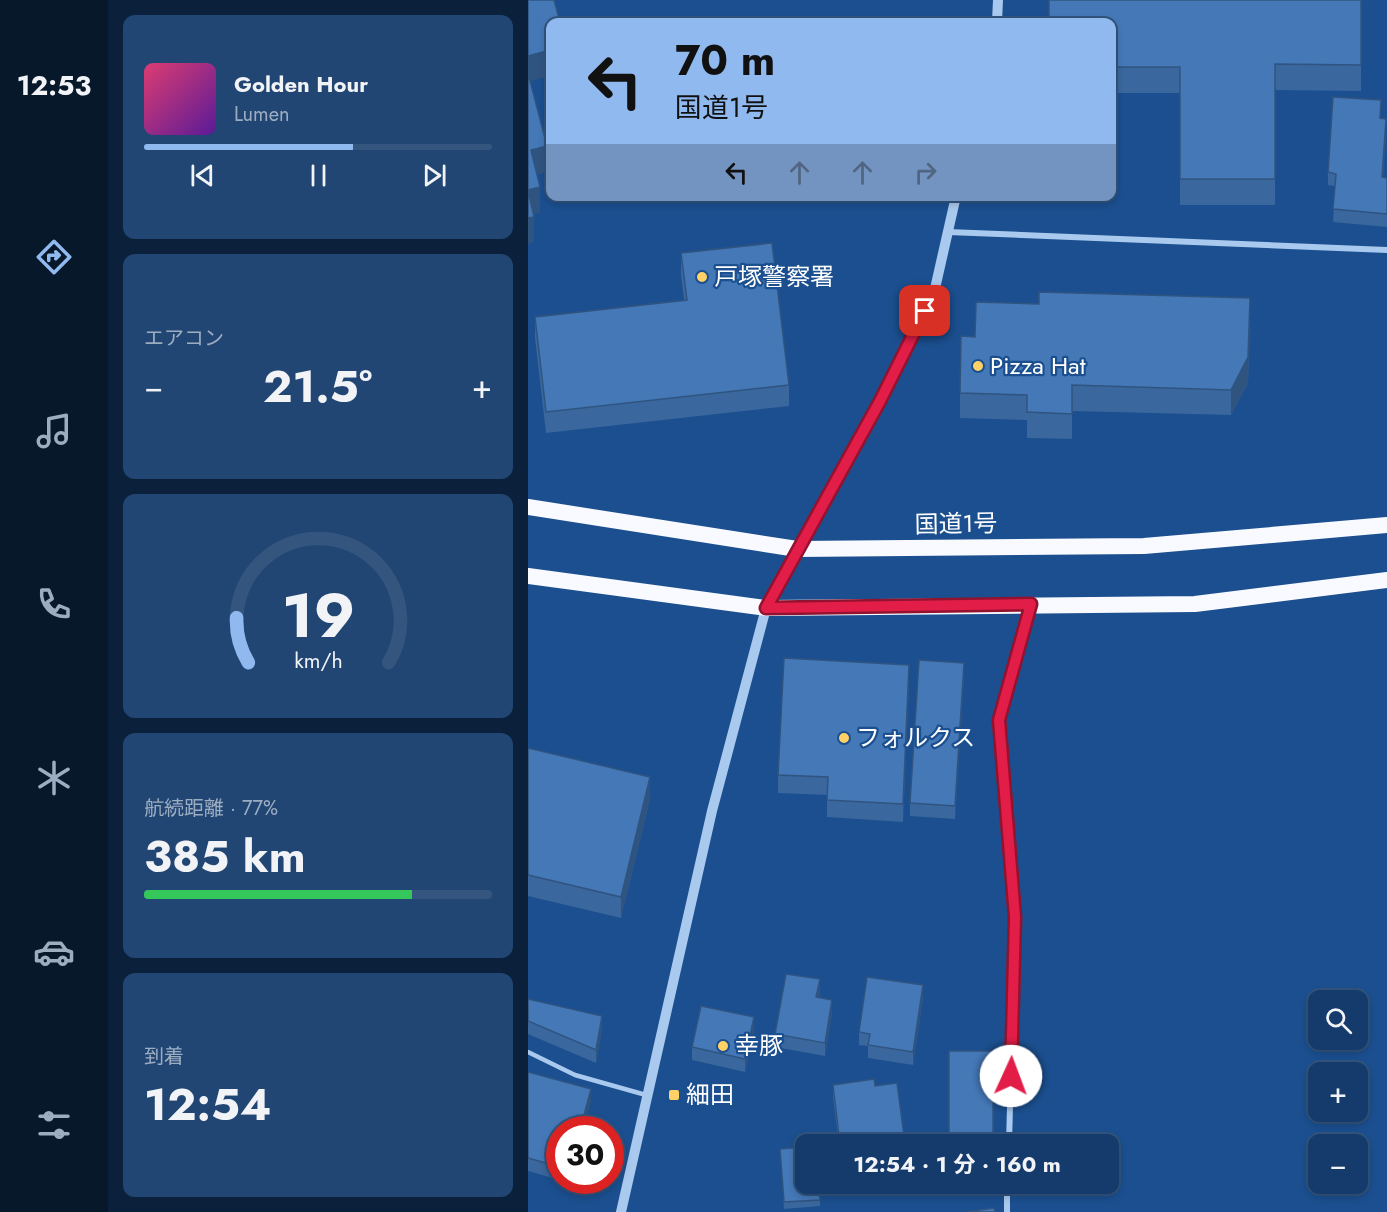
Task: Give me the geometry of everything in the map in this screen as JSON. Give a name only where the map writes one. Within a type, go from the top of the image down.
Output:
[{"type":"highway","name":"国道1号","points":[[528,507],[797,549],[1144,546],[1387,525]]},
{"type":"highway","points":[[528,576],[766,608],[1195,604],[1387,580]]},
{"type":"street","points":[[997,18],[998,0]]},
{"type":"street","points":[[621,1212],[709,822],[766,608],[880,401],[934,293],[955,201]]},
{"type":"street","points":[[948,232],[1387,250]]},
{"type":"street","points":[[1009,1134],[1015,917],[999,720],[1031,604]]},
{"type":"street","points":[[1007,1212],[1008,1194]]},
{"type":"lane","points":[[528,1052],[575,1075],[646,1095]]},
{"type":"building","points":[[528,0],[554,0],[559,18],[546,18],[546,51],[528,56]]},
{"type":"building","points":[[1049,0],[1361,0],[1361,65],[1275,64],[1275,179],[1180,179],[1180,67],[1116,67],[1116,18],[1049,18]]},
{"type":"building","points":[[528,73],[546,146],[531,150],[540,187],[528,190]]},
{"type":"building","points":[[1333,97],[1381,100],[1380,118],[1386,119],[1382,177],[1387,178],[1387,214],[1333,209],[1336,174],[1328,172]]},
{"type":"building","points":[[528,190],[534,217],[528,218]]},
{"type":"building","points":[[772,243],[789,385],[546,412],[535,317],[687,300],[681,253]]},
{"type":"building","points":[[1039,292],[1250,298],[1248,357],[1231,390],[1072,385],[1072,414],[1027,412],[1027,395],[960,393],[961,336],[975,337],[976,302],[1039,304]]},
{"type":"building","name":"フォルクス","points":[[784,658],[909,665],[903,804],[827,800],[828,777],[778,775]]},
{"type":"building","points":[[919,660],[964,663],[955,806],[910,803]]},
{"type":"building","points":[[528,748],[650,777],[621,897],[528,875]]},
{"type":"building","points":[[786,974],[820,979],[816,997],[832,1000],[825,1043],[775,1034]]},
{"type":"building","points":[[867,977],[923,985],[913,1052],[868,1045],[870,1034],[859,1032]]},
{"type":"building","points":[[528,999],[602,1016],[596,1050],[528,1021]]},
{"type":"building","name":"幸豚","points":[[701,1006],[754,1017],[745,1059],[692,1047]]},
{"type":"building","points":[[949,1051],[993,1051],[993,1134],[949,1134]]},
{"type":"building","points":[[528,1072],[591,1089],[584,1116],[546,1116],[546,1163],[528,1158]]},
{"type":"building","points":[[874,1079],[875,1086],[897,1083],[904,1134],[839,1134],[833,1085]]},
{"type":"building","points":[[795,1148],[795,1194],[820,1194],[820,1200],[784,1202],[780,1149]]},
{"type":"building","points":[[994,1208],[995,1212],[967,1212]]},
{"type":"place","name":"戸塚警察署","points":[[702,277]]},
{"type":"place","name":"Pizza Hat","points":[[978,366]]},
{"type":"place","name":"フォルクス","points":[[844,738]]},
{"type":"place","name":"幸豚","points":[[723,1046]]},
{"type":"place","name":"細田","points":[[674,1095]]},
{"type":"route","points":[[925,311],[880,401],[766,608],[1031,604],[999,720],[1015,917],[1011,1076]]}]
